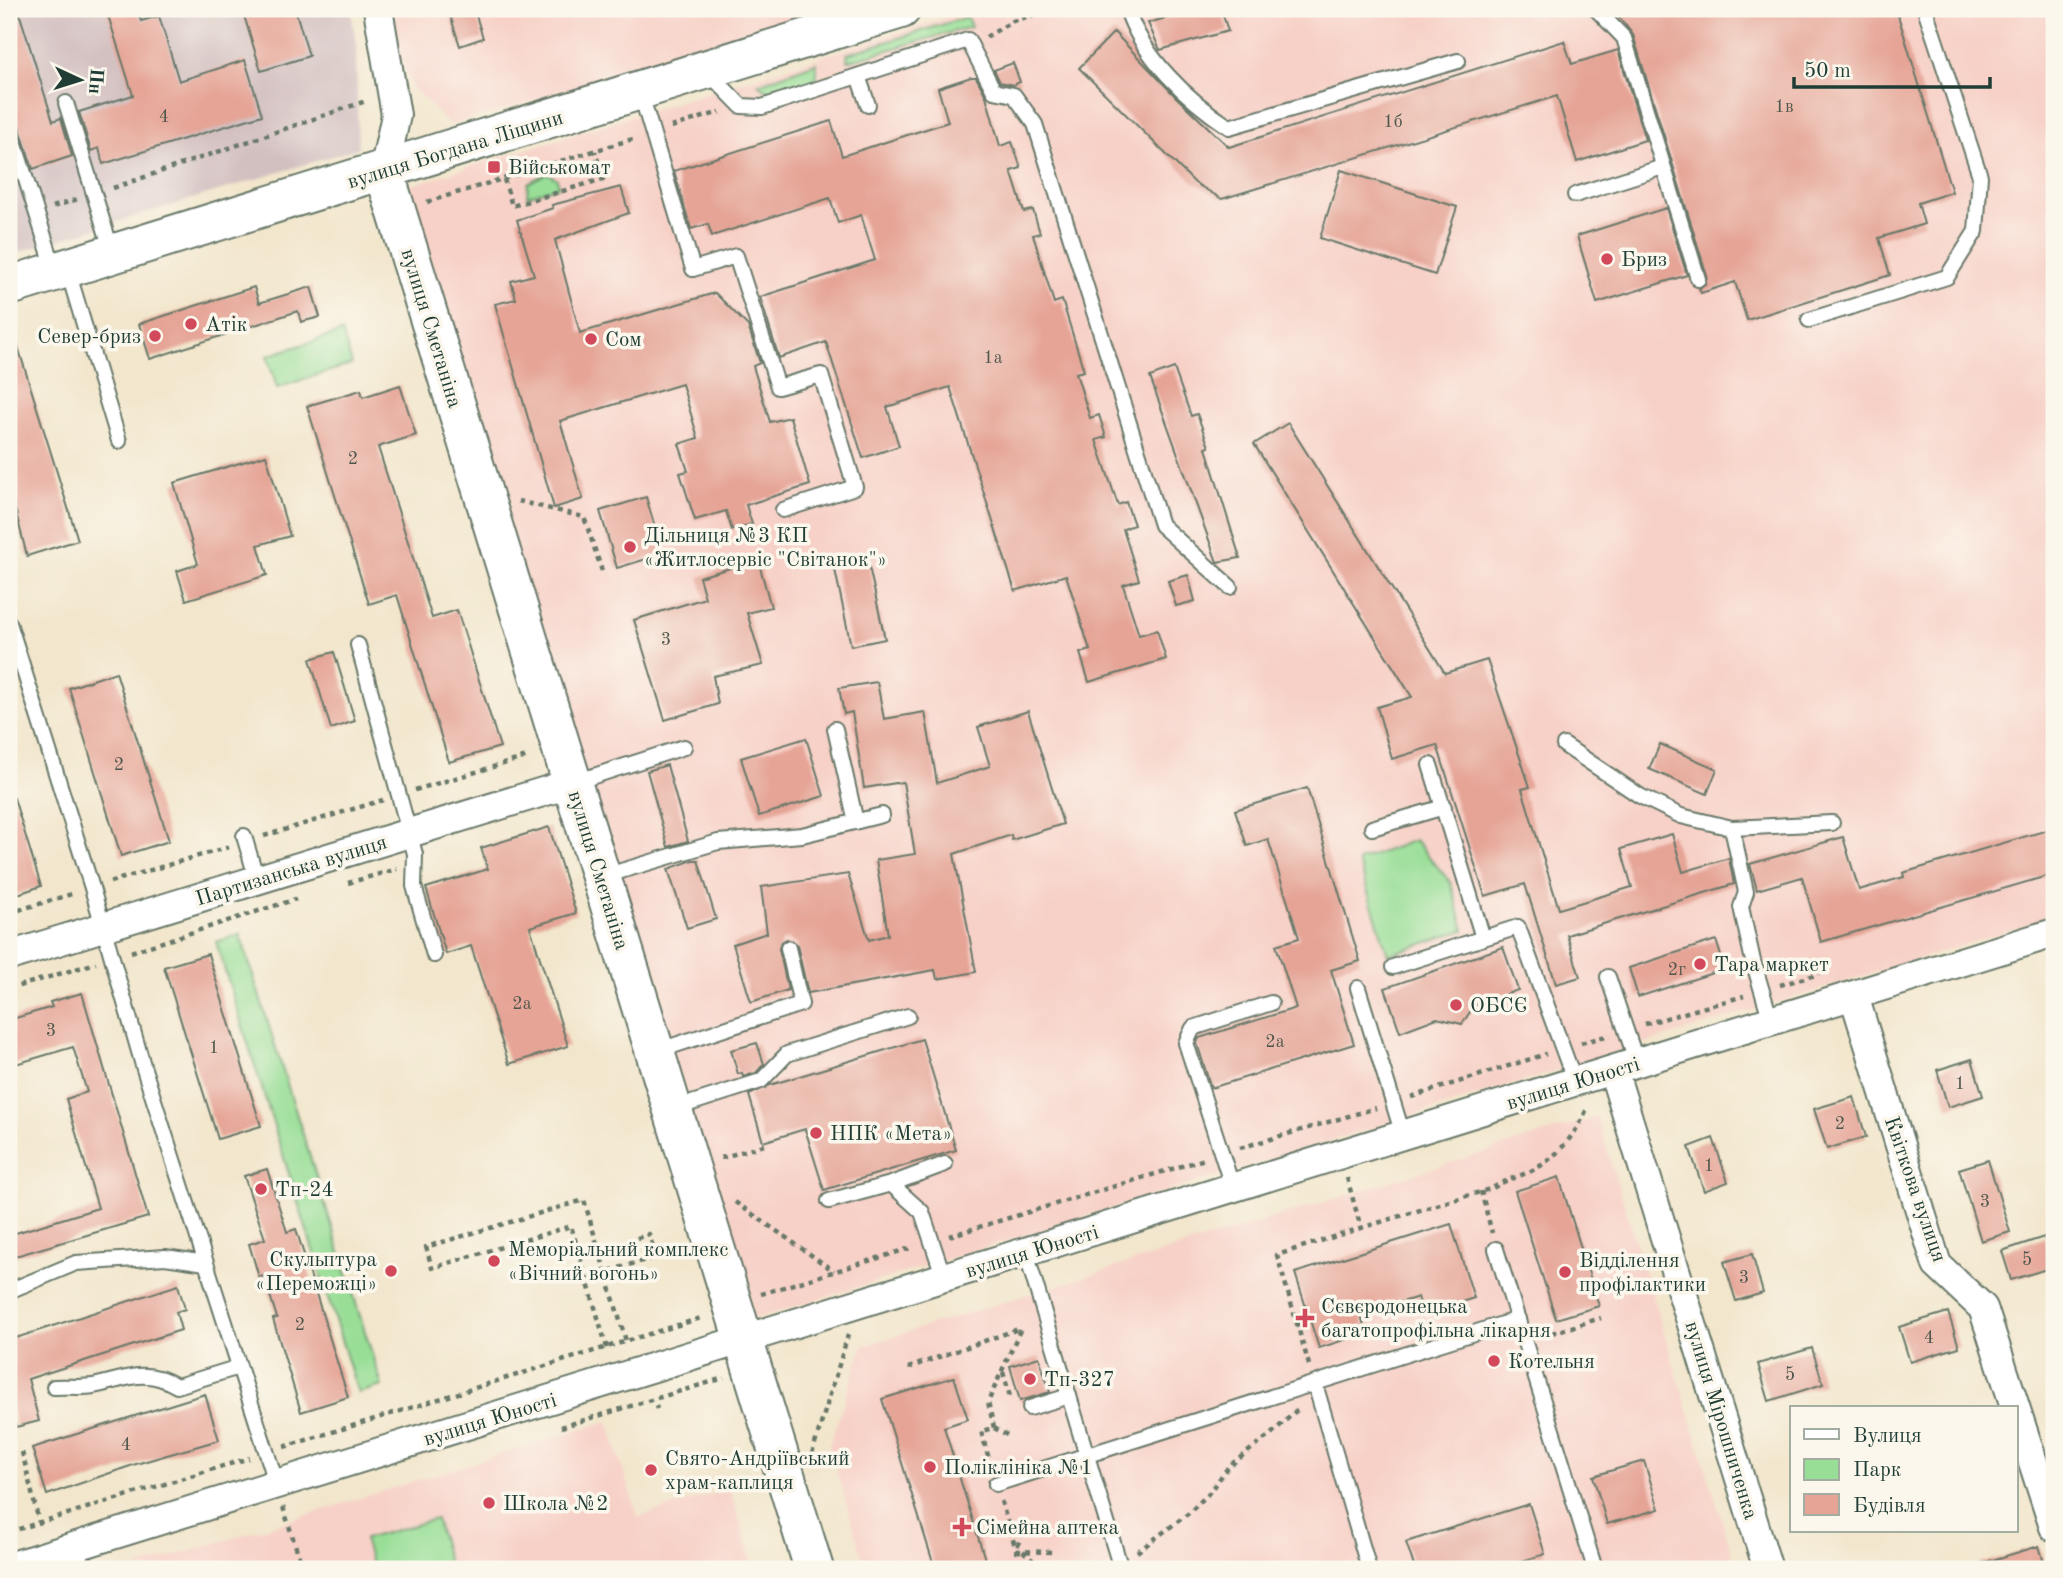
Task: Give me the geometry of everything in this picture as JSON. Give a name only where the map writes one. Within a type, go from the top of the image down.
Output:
[{"type":"street","points":[[378,9],[396,115],[384,171]]},
{"type":"street","name":"вулиця Богдана Ліщини","points":[[12,281],[61,270],[901,9]]},
{"type":"street","name":"вулиця Сметаніна","points":[[384,171],[673,1109],[759,1336],[814,1569]]},
{"type":"street","name":"Партизанська вулиця","points":[[9,957],[257,880],[413,844],[572,783]]},
{"type":"street","name":"вулиця Юності","points":[[12,1568],[79,1558],[276,1485],[1403,1135],[1575,1094],[1625,1067],[2054,933]]},
{"type":"street","name":"Квіткова вулиця","points":[[1854,996],[1937,1265],[1983,1308],[2015,1406]]},
{"type":"street","name":"вулиця Мірошниченка","points":[[1625,1067],[1768,1569]]},
{"type":"street","name":"Квіткова вулиця","points":[[2018,1416],[2054,1527]]},
{"type":"lane","points":[[1127,9],[1134,31],[1152,57],[1207,113],[1229,127],[1458,61]]},
{"type":"lane","points":[[1596,9],[1624,38],[1698,279]]},
{"type":"lane","points":[[1809,320],[1947,277],[1976,231],[1980,176],[1925,9]]},
{"type":"lane","points":[[706,70],[741,106],[762,107],[968,40],[994,91],[1014,95],[1035,124],[1161,526],[1230,587]]},
{"type":"lane","points":[[859,76],[868,105]]},
{"type":"lane","points":[[639,91],[693,269],[736,256],[778,387],[821,375],[855,487],[783,510]]},
{"type":"lane","points":[[66,103],[113,254]]},
{"type":"lane","points":[[9,126],[119,441]]},
{"type":"lane","points":[[1575,195],[1664,167]]},
{"type":"lane","points":[[9,623],[11,639],[92,888],[276,1485]]},
{"type":"lane","points":[[358,645],[413,844],[414,886],[434,956]]},
{"type":"lane","points":[[835,729],[856,822]]},
{"type":"lane","points":[[1564,746],[1640,796],[1681,816],[1732,828],[1832,823]]},
{"type":"lane","points":[[572,783],[684,747]]},
{"type":"lane","points":[[1430,765],[1483,938]]},
{"type":"lane","points":[[1372,828],[1444,807]]},
{"type":"lane","points":[[601,877],[718,842],[802,835],[882,815]]},
{"type":"lane","points":[[1732,828],[1746,892],[1741,906],[1771,1021]]},
{"type":"lane","points":[[245,839],[257,880]]},
{"type":"lane","points":[[1393,967],[1518,927],[1563,1049],[1575,1094]]},
{"type":"lane","points":[[655,1052],[801,1004],[788,948]]},
{"type":"lane","points":[[1608,977],[1626,1030],[1625,1067]]},
{"type":"lane","points":[[1358,988],[1403,1135]]},
{"type":"lane","points":[[1233,1189],[1186,1043],[1193,1028],[1271,1003]]},
{"type":"lane","points":[[673,1109],[761,1081],[787,1054],[908,1016]]},
{"type":"lane","points":[[829,1201],[891,1184],[945,1164]]},
{"type":"lane","points":[[891,1184],[922,1212],[944,1278]]},
{"type":"lane","points":[[1496,1249],[1595,1569]]},
{"type":"lane","points":[[1026,1253],[1120,1567]]},
{"type":"lane","points":[[9,1291],[76,1263],[165,1257],[206,1262]]},
{"type":"lane","points":[[996,1484],[1518,1319]]},
{"type":"lane","points":[[54,1387],[91,1386],[122,1377],[159,1376],[177,1386],[239,1367]]},
{"type":"lane","points":[[1315,1384],[1368,1569]]},
{"type":"lane","points":[[1030,1408],[1069,1396]]},
{"type":"path","points":[[968,40],[984,38],[1013,21],[1053,9]]},
{"type":"path","points":[[37,212],[326,117],[392,89]]},
{"type":"path","points":[[422,204],[595,151],[603,179],[512,206],[504,179]]},
{"type":"path","points":[[515,512],[511,499],[584,517],[603,571]]},
{"type":"path","points":[[9,913],[245,839],[541,752]]},
{"type":"path","points":[[335,886],[402,868],[413,844]]},
{"type":"path","points":[[9,989],[309,895]]},
{"type":"path","points":[[761,1294],[1563,1049],[1819,974]]},
{"type":"path","points":[[1120,1567],[1189,1513],[1208,1494],[1229,1466],[1295,1412],[1315,1384],[1276,1255],[1480,1191],[1531,1171],[1565,1144],[1581,1122],[1589,1102],[1575,1094]]},
{"type":"path","points":[[718,1159],[764,1145]]},
{"type":"path","points":[[714,1147],[722,1172]]},
{"type":"path","points":[[1334,1181],[1360,1173]]},
{"type":"path","points":[[1347,1177],[1361,1228]]},
{"type":"path","points":[[1480,1191],[1492,1233]]},
{"type":"path","points":[[607,1348],[571,1226],[432,1268],[426,1247],[584,1199],[626,1341]]},
{"type":"path","points":[[734,1210],[731,1199],[835,1271]]},
{"type":"path","points":[[599,1251],[649,1234],[656,1257],[605,1272]]},
{"type":"path","points":[[757,1282],[761,1294],[759,1336]]},
{"type":"path","points":[[9,1532],[716,1314]]},
{"type":"path","points":[[1525,1342],[1601,1318]]},
{"type":"path","points":[[908,1368],[1045,1320]]},
{"type":"path","points":[[1007,1435],[994,1427],[988,1402],[1021,1328]]},
{"type":"path","points":[[811,1454],[849,1331],[837,1334]]},
{"type":"path","points":[[994,1427],[981,1431],[996,1484],[1019,1551],[1042,1569]]},
{"type":"path","points":[[808,1443],[815,1467]]},
{"type":"path","points":[[22,1452],[39,1522]]},
{"type":"path","points":[[276,1485],[303,1569]]},
{"type":"path","points":[[1018,1559],[1022,1532]]},
{"type":"path","points":[[1019,1551],[1054,1552]]},
{"type":"shaded area","points":[[9,9],[351,9],[356,45],[358,148],[9,255]]},
{"type":"shaded area","points":[[395,9],[852,9],[732,46],[449,125],[412,87],[397,48]]},
{"type":"shaded area","points":[[974,9],[2054,9],[2054,917],[751,1320],[396,190]]},
{"type":"shaded area","name":"Сєвєродонецька багатопрофільна лікарня","points":[[1597,1117],[1737,1569],[866,1569],[829,1446],[863,1346]]},
{"type":"shaded area","name":"Школа №2","points":[[608,1421],[638,1517],[730,1489],[754,1569],[133,1569]]},
{"type":"green space","points":[[967,17],[971,27],[848,61],[847,54]]},
{"type":"green space","points":[[816,63],[817,79],[795,89],[779,92],[764,89],[758,84]]},
{"type":"green space","points":[[547,173],[557,179],[559,186],[527,196],[528,183]]},
{"type":"green space","points":[[342,332],[352,364],[277,388],[267,356]]},
{"type":"green space","points":[[1415,840],[1451,883],[1464,930],[1388,955],[1358,861]]},
{"type":"green space","points":[[240,934],[382,1386],[358,1393],[216,942]]},
{"type":"green space","points":[[436,1519],[450,1569],[373,1569],[364,1539]]},
{"type":"building","points":[[9,9],[18,9],[53,121],[61,118],[72,156],[33,169],[18,123],[9,117]]},
{"type":"building","points":[[106,9],[137,9],[141,21],[159,16],[179,81],[245,60],[262,115],[103,164],[99,148],[91,151],[79,112],[133,95]]},
{"type":"building","points":[[242,9],[295,9],[309,56],[261,71]]},
{"type":"building","points":[[448,9],[474,9],[483,38],[460,46]]},
{"type":"building","points":[[1198,9],[1221,9],[1228,31],[1160,50],[1148,23]]},
{"type":"building","points":[[1613,9],[1896,9],[1952,192],[1918,203],[1924,224],[1879,238],[1890,275],[1747,320],[1735,282],[1701,293],[1699,288],[1705,285],[1707,276],[1633,35]]},
{"type":"building","points":[[1114,32],[1176,97],[1229,147],[1564,41],[1572,64],[1618,50],[1645,140],[1577,162],[1557,96],[1222,199],[1195,183],[1079,68]]},
{"type":"building","points":[[1013,63],[1020,82],[1013,85],[1000,82],[994,70]]},
{"type":"building","points":[[976,77],[986,96],[1000,146],[1012,142],[1021,168],[1011,171],[1024,212],[1033,210],[1040,233],[1033,235],[1054,303],[1062,300],[1084,371],[1076,373],[1090,418],[1099,415],[1106,437],[1096,440],[1118,505],[1126,502],[1134,525],[1123,529],[1139,580],[1123,585],[1139,635],[1157,630],[1166,659],[1089,682],[1080,653],[1090,650],[1066,575],[1015,591],[950,387],[887,407],[899,446],[863,458],[826,342],[779,358],[760,297],[875,260],[861,215],[838,223],[830,198],[712,236],[708,224],[691,229],[674,171],[831,121],[842,156],[948,122],[938,88]]},
{"type":"building","points":[[1341,170],[1457,207],[1435,275],[1320,238]]},
{"type":"building","points":[[621,187],[629,213],[555,240],[580,333],[715,293],[748,326],[760,363],[753,366],[770,422],[790,417],[810,485],[746,505],[752,524],[732,530],[726,511],[695,520],[680,473],[688,471],[679,444],[698,438],[682,384],[560,421],[583,499],[554,508],[495,304],[516,299],[511,281],[534,275],[517,220],[553,208],[552,205]]},
{"type":"building","points":[[1666,208],[1687,275],[1597,303],[1577,236]]},
{"type":"building","points":[[254,287],[259,303],[311,287],[320,317],[301,322],[298,311],[150,359],[139,324]]},
{"type":"building","points":[[14,334],[78,540],[27,556],[9,485],[9,335]]},
{"type":"building","points":[[1174,368],[1191,416],[1197,414],[1209,447],[1206,448],[1240,558],[1217,562],[1150,377]]},
{"type":"building","points":[[400,385],[416,435],[378,447],[432,618],[457,610],[500,747],[449,762],[397,595],[369,604],[307,406],[361,390],[363,397]]},
{"type":"building","points":[[1288,423],[1445,673],[1487,660],[1530,787],[1522,789],[1559,909],[1632,887],[1621,849],[1672,834],[1683,872],[1729,858],[1734,884],[1567,935],[1580,977],[1556,984],[1525,884],[1485,896],[1437,745],[1392,759],[1377,707],[1412,697],[1254,444]]},
{"type":"building","points":[[266,455],[290,536],[258,545],[267,575],[186,600],[177,571],[198,564],[174,483]]},
{"type":"building","points":[[646,497],[663,554],[617,568],[600,511]]},
{"type":"building","points":[[866,553],[885,639],[851,646],[833,560]]},
{"type":"building","points":[[758,560],[771,607],[747,613],[763,665],[713,676],[718,704],[665,720],[634,620],[705,598],[699,577]]},
{"type":"building","points":[[1188,575],[1195,601],[1176,606],[1168,581]]},
{"type":"building","points":[[334,652],[355,721],[331,729],[310,659]]},
{"type":"building","points":[[116,672],[169,841],[121,856],[69,688]]},
{"type":"building","points":[[877,682],[884,719],[925,712],[937,783],[990,766],[978,727],[1028,711],[1063,824],[1012,840],[1011,835],[954,854],[976,972],[937,979],[935,970],[808,993],[797,945],[787,939],[781,942],[779,949],[788,990],[751,1002],[733,944],[767,933],[761,887],[848,874],[869,940],[888,935],[876,860],[915,854],[903,782],[864,788],[852,712],[844,714],[839,688]]},
{"type":"building","points":[[806,738],[824,796],[759,816],[741,758]]},
{"type":"building","points":[[1660,744],[1717,769],[1707,794],[1649,769]]},
{"type":"building","points":[[667,765],[688,841],[668,847],[647,771]]},
{"type":"building","points":[[1307,788],[1360,961],[1331,970],[1354,1044],[1211,1088],[1197,1043],[1199,1038],[1296,1008],[1276,945],[1299,938],[1268,839],[1247,846],[1235,810]]},
{"type":"building","points":[[14,798],[41,886],[9,897],[9,799]]},
{"type":"building","points":[[549,827],[576,913],[530,927],[568,1046],[509,1064],[471,946],[446,954],[426,888],[488,869],[481,848]]},
{"type":"building","points":[[2054,828],[2054,874],[1821,942],[1802,877],[1757,890],[1750,864],[1843,837],[1859,890],[1904,877],[1903,873]]},
{"type":"building","points":[[698,860],[716,919],[687,928],[668,869]]},
{"type":"building","points":[[1716,940],[1725,969],[1638,997],[1629,968]]},
{"type":"building","points":[[1503,947],[1518,990],[1474,1006],[1462,1024],[1437,1018],[1400,1032],[1385,988]]},
{"type":"building","points":[[208,954],[261,1126],[218,1139],[164,967]]},
{"type":"building","points":[[82,993],[148,1217],[9,1258],[9,1235],[98,1208],[66,1099],[87,1092],[73,1047],[9,1066],[9,1020],[52,1007],[50,1002]]},
{"type":"building","points":[[922,1039],[956,1150],[824,1190],[805,1129],[763,1142],[749,1095],[770,1085]]},
{"type":"building","points":[[757,1043],[764,1064],[756,1073],[743,1077],[742,1073],[738,1074],[731,1050]]},
{"type":"building","points":[[1972,1059],[1983,1096],[1948,1107],[1937,1070]]},
{"type":"building","points":[[1854,1097],[1866,1137],[1827,1149],[1814,1109]]},
{"type":"building","points":[[1713,1138],[1728,1182],[1704,1191],[1689,1147]]},
{"type":"building","points":[[1988,1160],[2010,1232],[1981,1241],[1959,1169]]},
{"type":"building","points":[[267,1169],[287,1232],[296,1229],[348,1397],[301,1412],[273,1319],[277,1318],[264,1276],[259,1277],[249,1244],[265,1239],[244,1176]]},
{"type":"building","name":"Відділення профілактики","points":[[1559,1177],[1599,1306],[1556,1319],[1515,1191]]},
{"type":"building","points":[[1451,1224],[1474,1298],[1423,1314],[1418,1297],[1361,1315],[1366,1333],[1319,1348],[1295,1273]]},
{"type":"building","points":[[2044,1237],[2053,1267],[2011,1280],[2002,1251]]},
{"type":"building","points":[[1752,1254],[1763,1293],[1736,1301],[1724,1262]]},
{"type":"building","points":[[178,1285],[185,1309],[176,1312],[181,1330],[28,1379],[39,1421],[16,1427],[9,1400],[9,1335],[15,1334],[16,1338]]},
{"type":"building","points":[[1948,1312],[1959,1347],[1910,1362],[1899,1327]]},
{"type":"building","points":[[1812,1348],[1823,1384],[1769,1401],[1758,1364]]},
{"type":"building","name":"Тп-327","points":[[1039,1357],[1050,1392],[1020,1401],[1010,1366]]},
{"type":"building","name":"Поліклініка №1","points":[[954,1377],[968,1419],[944,1427],[988,1569],[935,1569],[882,1399]]},
{"type":"building","points":[[205,1394],[219,1440],[136,1464],[47,1495],[32,1448]]},
{"type":"building","points":[[1644,1461],[1659,1509],[1607,1524],[1593,1476]]},
{"type":"building","points":[[1529,1504],[1545,1554],[1497,1569],[1415,1569],[1406,1542]]},
{"type":"building","points":[[2039,1546],[2046,1569],[1980,1569],[1979,1564]]},
{"type":"place","name":"Військомат","points":[[494,167]]},
{"type":"place","name":"Бриз","points":[[1607,259]]},
{"type":"place","name":"Атік","points":[[191,324]]},
{"type":"place","name":"Север-бриз","points":[[155,336]]},
{"type":"place","name":"Сом","points":[[591,339]]},
{"type":"place","name":"Дільниця №3 КП «Житлосервіс \"Світанок\"»","points":[[630,547]]},
{"type":"place","name":"Тара маркет","points":[[1700,964]]},
{"type":"place","name":"ОБСЄ","points":[[1456,1005]]},
{"type":"place","name":"НПК «Мета»","points":[[816,1133]]},
{"type":"place","name":"Тп-24","points":[[261,1189]]},
{"type":"place","name":"Меморіальний комплекс «Вічний вогонь»","points":[[494,1261]]},
{"type":"place","name":"Скульптура «Переможці»","points":[[391,1271]]},
{"type":"place","name":"Відділення профілактики","points":[[1565,1272]]},
{"type":"place","name":"Сєвєродонецька багатопрофільна лікарня","points":[[1305,1318]]},
{"type":"place","name":"Котельня","points":[[1494,1361]]},
{"type":"place","name":"Тп-327","points":[[1030,1379]]},
{"type":"place","name":"Поліклініка №1","points":[[930,1467]]},
{"type":"place","name":"Свято-Андріївський храм-каплиця","points":[[651,1470]]},
{"type":"place","name":"Школа №2","points":[[489,1503]]},
{"type":"place","name":"Сімейна аптека","points":[[962,1527]]}]
